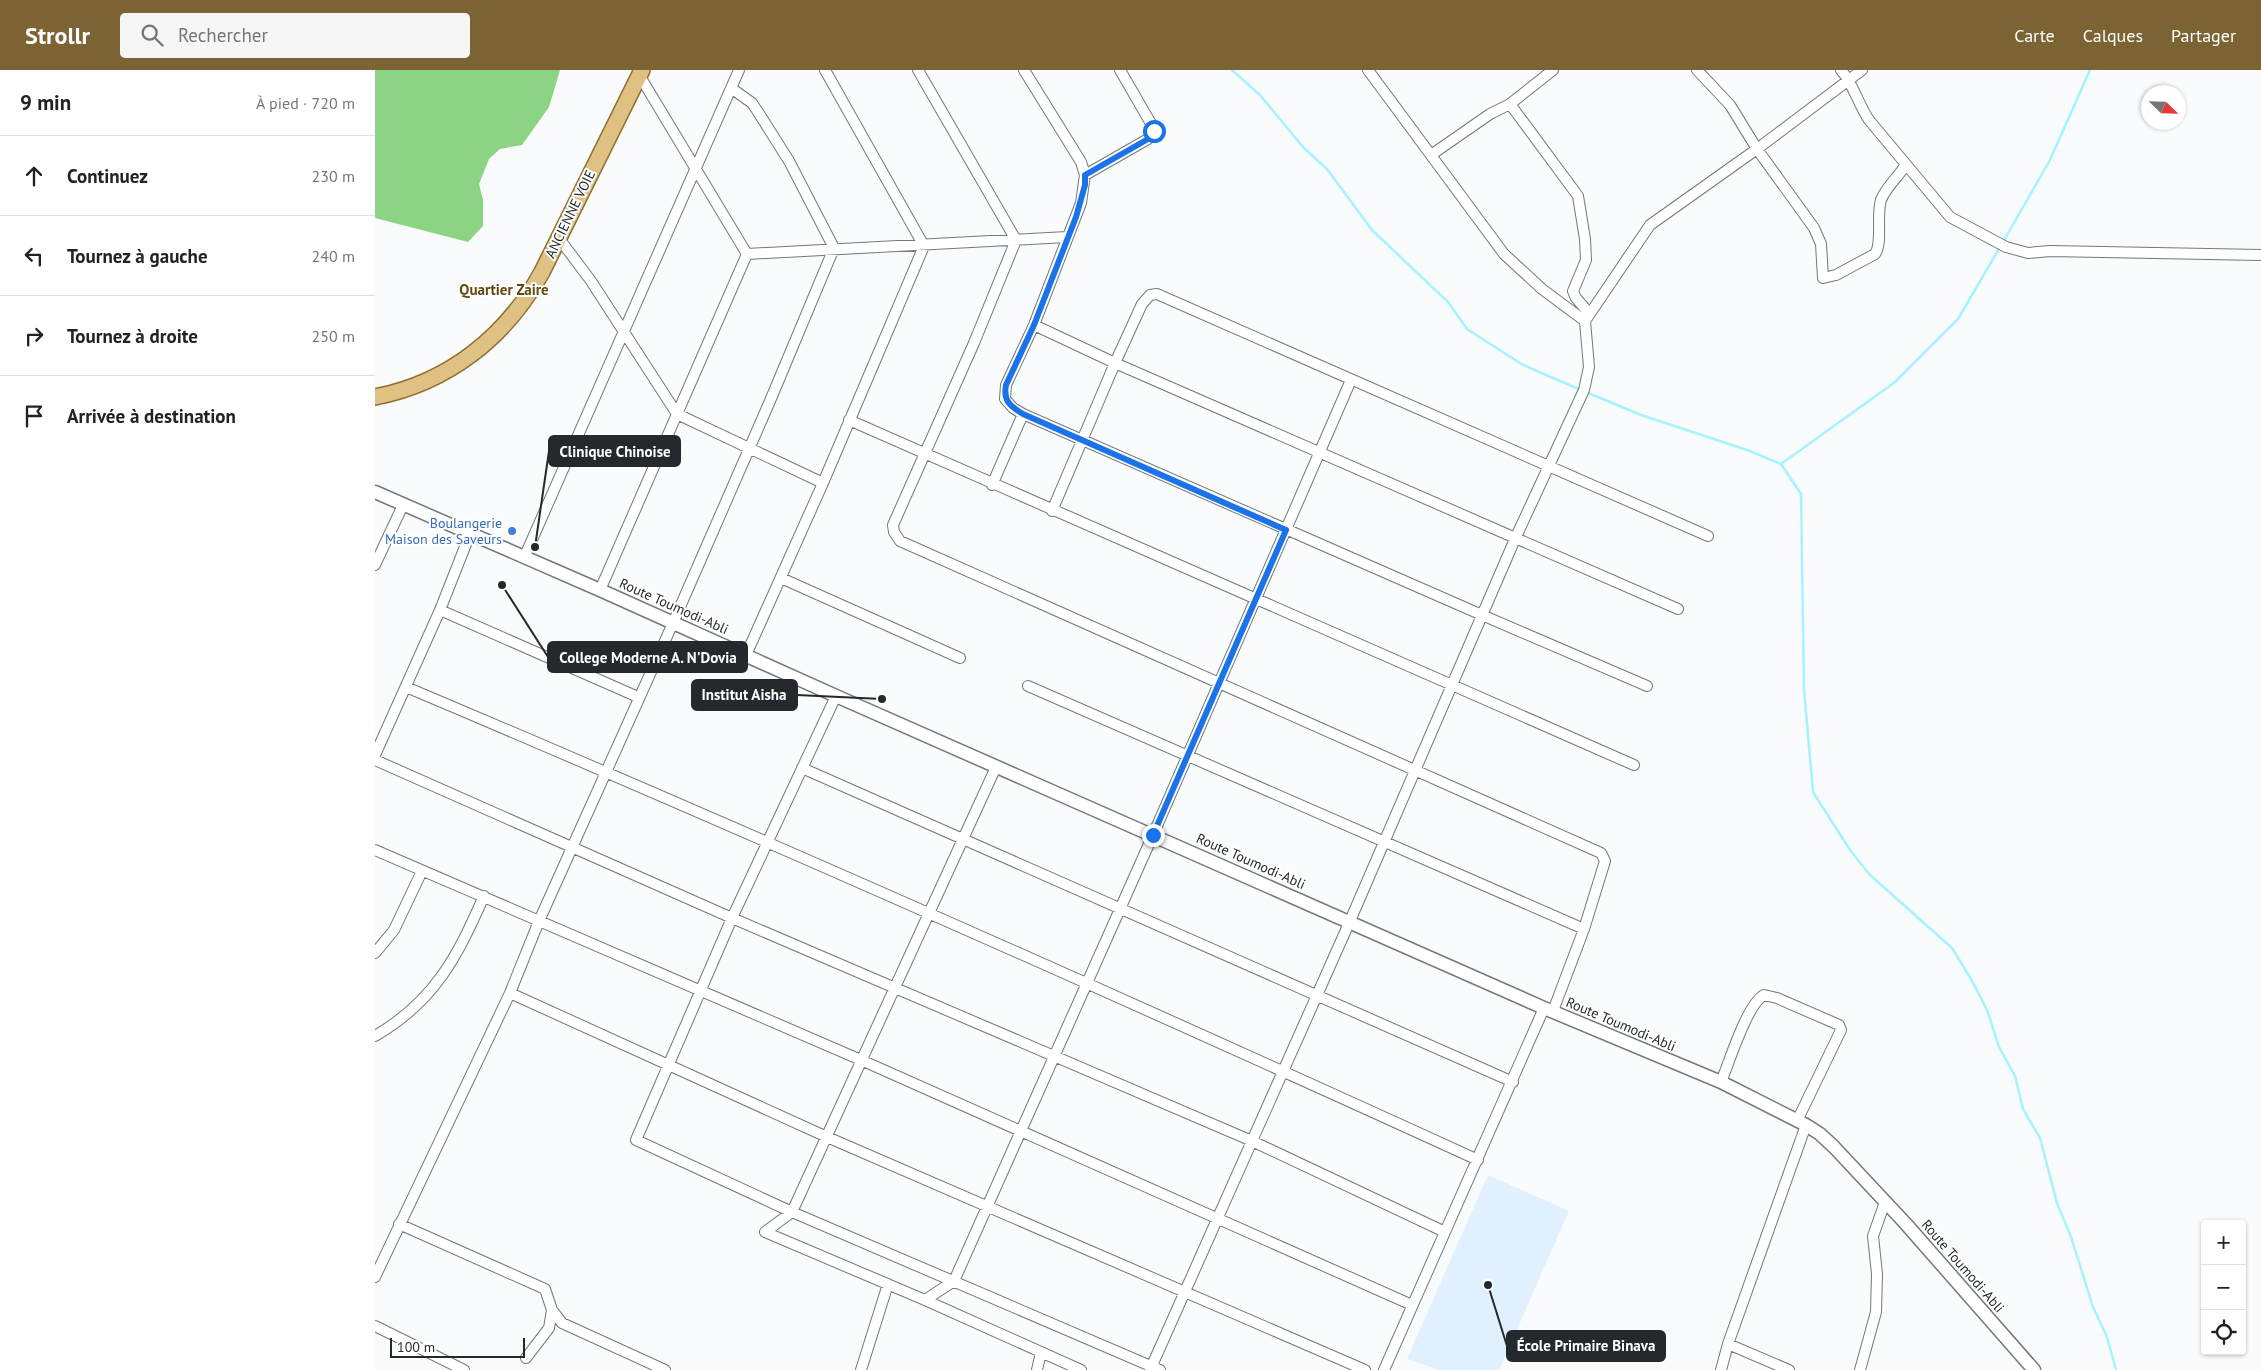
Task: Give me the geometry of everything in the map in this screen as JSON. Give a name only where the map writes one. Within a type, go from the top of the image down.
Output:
[{"type":"main road","name":"ANCIENNE VOIE","points":[[375,397],[414,387],[453,368],[478,351],[526,298],[541,272],[639,72]]},
{"type":"street","points":[[524,558],[739,70]]},
{"type":"street","points":[[825,70],[924,246]]},
{"type":"street","points":[[918,70],[1016,240]]},
{"type":"street","points":[[1024,70],[1081,162],[1085,175],[1081,203],[1034,325],[1006,385],[1005,393],[1009,404],[1023,414],[1482,616],[1647,686]]},
{"type":"street","points":[[1085,175],[1148,139],[1153,134],[1153,127],[1121,70]]},
{"type":"street","points":[[1368,70],[1504,254],[1542,289],[1587,317]]},
{"type":"street","points":[[1431,155],[1490,114],[1510,104],[1553,70]]},
{"type":"street","points":[[1697,70],[1730,105],[1757,149],[1819,235],[1822,256],[1821,276],[1823,278],[1836,275],[1875,254],[1878,246],[1878,220],[1881,200],[1905,166]]},
{"type":"street","points":[[1841,70],[1849,79],[1865,114],[1905,166],[1949,217],[2006,247],[2025,252],[2261,255]]},
{"type":"street","points":[[1587,317],[1650,225],[1757,149],[1862,70]]},
{"type":"street","points":[[639,72],[747,254]]},
{"type":"street","points":[[731,88],[752,103],[758,112],[789,161],[834,248]]},
{"type":"street","points":[[836,696],[732,918],[636,1140],[792,1212],[1154,1369],[1217,1218],[1350,921],[1515,539],[1584,390],[1587,378],[1587,317],[1573,291],[1586,260],[1585,239],[1577,196],[1510,104]]},
{"type":"street","points":[[558,237],[591,281],[677,414],[823,483]]},
{"type":"street","points":[[747,254],[834,248],[924,246],[1067,238]]},
{"type":"street","points":[[1016,240],[893,525],[894,532],[900,541],[1601,853],[1605,861],[1583,929],[1549,1010],[1513,1082],[1384,1370]]},
{"type":"street","points":[[746,655],[823,483],[924,246]]},
{"type":"street","points":[[375,1277],[510,993],[539,921],[770,401],[834,248]]},
{"type":"street","points":[[600,590],[747,254]]},
{"type":"street","points":[[1053,511],[1142,304],[1151,295],[1157,294],[1708,536]]},
{"type":"street","points":[[1034,325],[1115,364],[1319,454],[1678,609]]},
{"type":"street","points":[[925,1300],[954,1281],[1188,756],[1351,380]]},
{"type":"street","points":[[993,485],[1023,414]]},
{"type":"street","points":[[849,420],[993,485],[1634,765]]},
{"type":"street","name":"Route Toumodi-Abli","points":[[375,492],[1549,1010],[1721,1082],[1802,1123],[1820,1134],[1834,1147],[2034,1370]]},
{"type":"street","points":[[375,565],[403,505]]},
{"type":"street","points":[[375,755],[440,610],[470,534]]},
{"type":"street","points":[[781,578],[960,658]]},
{"type":"street","points":[[440,610],[638,697]]},
{"type":"street","points":[[1027,686],[1583,929]]},
{"type":"street","points":[[406,687],[928,913],[1478,1160]]},
{"type":"street","points":[[375,760],[732,918],[1252,1141],[1445,1232]]},
{"type":"street","points":[[996,766],[792,1212],[765,1232],[925,1300],[1081,1370]]},
{"type":"street","points":[[802,768],[1513,1082]]},
{"type":"street","points":[[375,850],[861,1060],[1413,1305]]},
{"type":"street","points":[[375,953],[394,930],[422,871]]},
{"type":"street","points":[[375,1036],[407,1014],[426,997],[461,947],[484,896]]},
{"type":"street","points":[[510,993],[670,1064],[827,1137],[1365,1370]]},
{"type":"street","points":[[1721,1082],[1745,1023],[1759,998],[1764,995],[1777,998],[1839,1025],[1841,1030],[1802,1123],[1721,1370]]},
{"type":"street","points":[[1860,1370],[1876,1312],[1877,1274],[1873,1236],[1885,1202]]},
{"type":"street","points":[[399,1224],[545,1289],[552,1310],[562,1323],[665,1370]]},
{"type":"street","points":[[861,1370],[888,1284]]},
{"type":"street","points":[[526,1358],[549,1328],[552,1310]]},
{"type":"street","points":[[375,1326],[464,1370]]},
{"type":"street","points":[[1728,1344],[1789,1370]]},
{"type":"street","points":[[1037,1370],[1041,1352]]},
{"type":"shaded area","points":[[1488,1175],[1569,1211],[1499,1370],[1439,1370],[1407,1359]]},
{"type":"green space","points":[[375,70],[560,70],[549,107],[522,145],[500,149],[489,159],[479,184],[483,200],[483,226],[468,242],[375,218]]},
{"type":"waterway","points":[[1232,70],[1260,95],[1303,147],[1327,169],[1372,230],[1448,302],[1467,329],[1523,365],[1581,390]]},
{"type":"waterway","points":[[2003,242],[2050,160],[2090,70]]},
{"type":"waterway","points":[[1781,464],[1895,382],[1958,319],[2000,247]]},
{"type":"waterway","points":[[1586,392],[1641,415],[1750,451],[1781,464],[1801,494],[1804,689],[1813,792],[1850,850],[1870,875],[1952,948],[1971,979],[1987,1010],[1999,1047],[2015,1076],[2023,1109],[2040,1138],[2057,1203],[2071,1237],[2093,1307],[2107,1337],[2116,1370]]},
{"type":"place","name":"Boulangerie Maison des Saveurs","points":[[512,531]]},
{"type":"place","name":"Clinique Chinoise","points":[[535,547]]},
{"type":"place","name":"College Moderne A. N'Dovia","points":[[502,585]]},
{"type":"place","name":"Institut Aisha","points":[[882,699]]},
{"type":"place","name":"École Primaire Binava","points":[[1488,1285]]},
{"type":"district","name":"Quartier Zaire","points":[[504,289]]},
{"type":"route","points":[[1153,835],[1286,530],[1023,414],[1009,404],[1005,399],[1005,393],[1006,385],[1034,325],[1076,217],[1085,185],[1085,175],[1148,139],[1154,131]]}]
